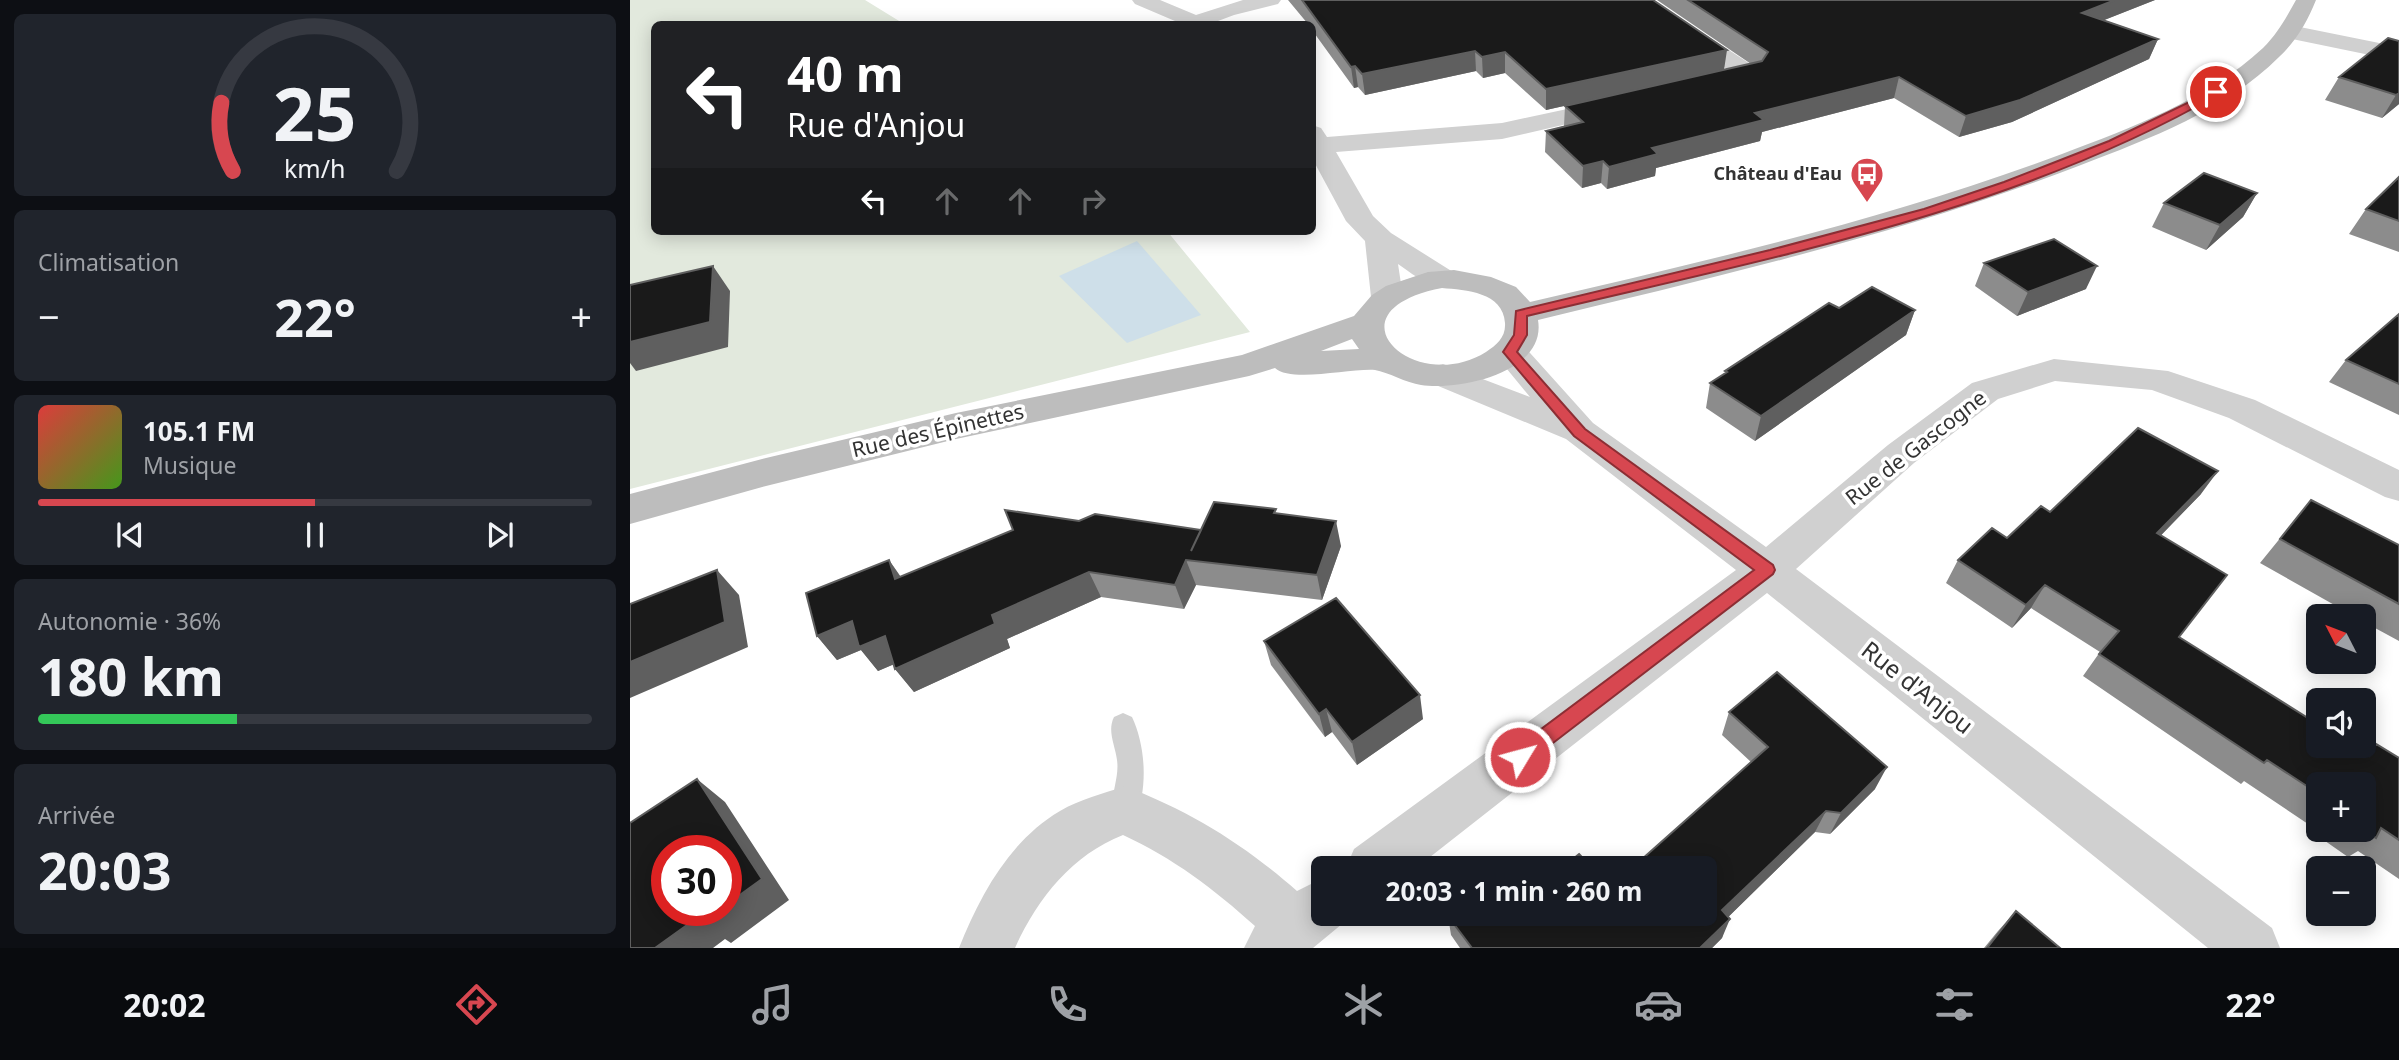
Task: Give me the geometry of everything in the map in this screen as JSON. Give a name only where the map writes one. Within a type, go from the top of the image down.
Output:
[{"type":"street","points":[[1142,0],[1190,21]]},
{"type":"street","points":[[1203,21],[1227,10],[1271,0]]},
{"type":"street","points":[[1638,0],[1751,74],[1687,89]]},
{"type":"street","points":[[1521,314],[1839,236],[2008,185],[2145,130],[2181,112],[2243,74],[2290,32],[2306,0]]},
{"type":"street","points":[[2290,32],[2399,54]]},
{"type":"street","points":[[1316,139],[1502,131],[1637,101]]},
{"type":"street","points":[[1316,141],[1362,220],[1380,239],[1442,279]]},
{"type":"street","points":[[1378,309],[1417,284],[1442,279],[1470,281],[1491,287],[1509,298],[1521,314],[1521,335],[1510,352],[1482,368],[1443,375],[1404,369],[1385,359],[1370,340],[1378,309],[1380,239]]},
{"type":"street","name":"Rue des Épinettes","points":[[1249,365],[1378,309]]},
{"type":"street","name":"Rue d'Anjou","points":[[1510,352],[1580,432],[1767,570],[2252,948]]},
{"type":"street","name":"Rue des Épinettes","points":[[630,509],[766,472],[956,426],[1249,365],[1385,359]]},
{"type":"street","name":"Rue de Gascogne","points":[[1389,856],[1767,570],[1901,454],[1985,391],[2054,370],[2155,379],[2242,409],[2399,487]]},
{"type":"street","name":"Rue d'Anjou","points":[[1443,375],[1580,432]]},
{"type":"street","points":[[987,948],[994,925],[1035,866],[1077,828],[1125,810],[1189,841],[1239,876],[1297,926]]},
{"type":"lane","points":[[1123,725],[1131,763],[1125,810]]},
{"type":"shaded area","points":[[630,0],[865,0],[899,21],[651,21],[651,235],[1170,235],[1250,332],[630,489]]},
{"type":"shaded area","points":[[1137,241],[1201,315],[1127,343],[1059,276]]},
{"type":"building","points":[[1302,0],[1653,0],[1727,50],[1546,89],[1505,52],[1482,57],[1475,51],[1362,74],[1355,66],[1351,67]]},
{"type":"building","points":[[1688,0],[2115,0],[2082,13],[2158,39],[2020,100],[1966,116],[1899,77],[1755,113],[1764,120],[1652,148],[1658,154],[1609,167],[1603,161],[1583,166],[1546,131],[1583,122],[1565,106],[1762,61],[1768,52]]},
{"type":"building","points":[[2388,38],[2399,41],[2399,93],[2396,95],[2339,77]]},
{"type":"building","points":[[2204,173],[2257,193],[2220,225],[2164,203]]},
{"type":"building","points":[[2399,177],[2399,221],[2366,209]]},
{"type":"building","points":[[2054,239],[2097,266],[2028,292],[1984,263]]},
{"type":"building","points":[[713,266],[710,322],[630,342],[630,285]]},
{"type":"building","points":[[1872,287],[1915,310],[1761,416],[1710,383],[1829,303],[1839,308]]},
{"type":"building","points":[[2399,314],[2399,384],[2346,360]]},
{"type":"building","points":[[2138,428],[2218,471],[2157,533],[2227,575],[2179,637],[2306,717],[2306,758],[2376,758],[2376,744],[2399,758],[2399,840],[2381,828],[2376,838],[2376,772],[2306,772],[2306,786],[2267,760],[2264,763],[2099,654],[2119,631],[2045,585],[2026,605],[1958,560],[1992,528],[2007,538],[2041,506],[2050,512]]},
{"type":"building","points":[[2311,500],[2399,545],[2399,604],[2280,539]]},
{"type":"building","points":[[1214,502],[1276,509],[1274,513],[1336,521],[1317,575],[1186,560],[1175,585],[1089,572],[992,615],[995,624],[895,669],[885,636],[859,647],[852,621],[817,636],[806,593],[889,560],[895,579],[1013,530],[1005,510],[1079,521],[1095,514],[1201,530]]},
{"type":"building","points":[[717,570],[725,622],[630,662],[630,604]]},
{"type":"building","points":[[1336,598],[1420,695],[1352,742],[1326,709],[1319,714],[1264,641]]},
{"type":"building","points":[[1777,672],[1887,767],[1841,813],[1826,811],[1722,910],[1730,919],[1700,948],[1472,948],[1456,926],[1717,926],[1717,856],[1645,856],[1768,747],[1729,712]]},
{"type":"building","points":[[697,779],[733,835],[651,835],[651,926],[686,926],[655,948],[630,948],[630,823]]},
{"type":"building","points":[[742,848],[762,879],[742,893]]},
{"type":"building","points":[[2016,911],[2060,948],[1987,948]]},
{"type":"place","name":"Château d'Eau","points":[[1867,204]]},
{"type":"route","points":[[1520,757],[1767,570],[1580,432],[1510,352],[1521,335],[1521,314],[1773,253],[1929,211],[2008,185],[2145,130],[2216,92]]}]
